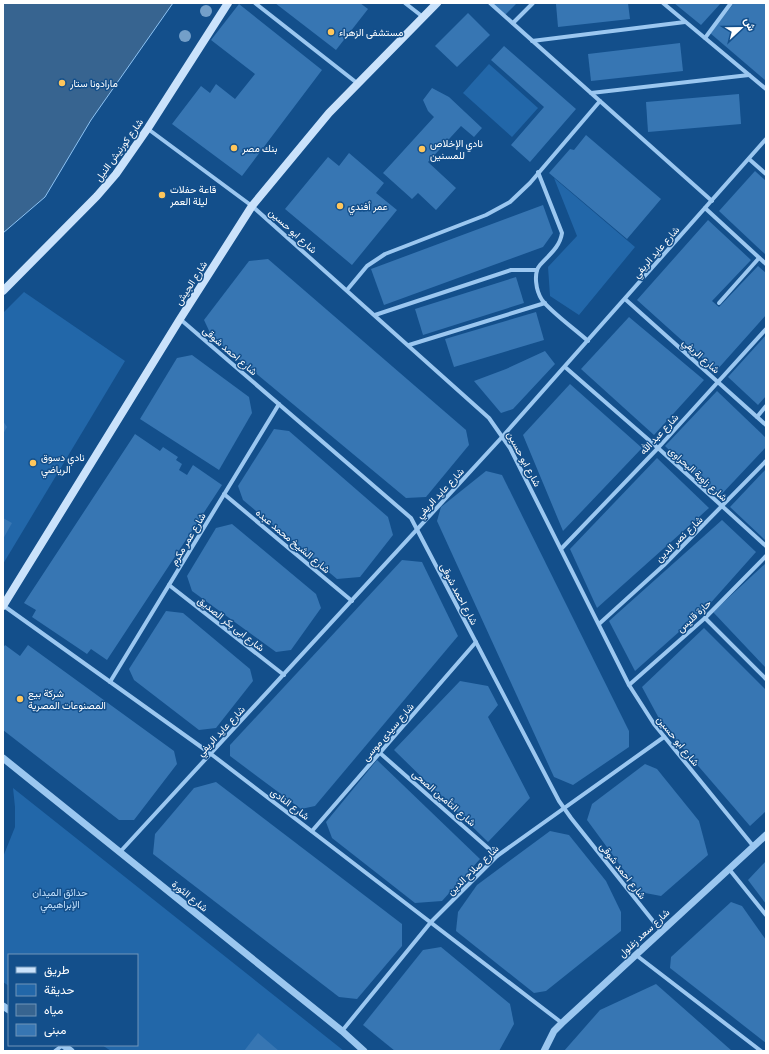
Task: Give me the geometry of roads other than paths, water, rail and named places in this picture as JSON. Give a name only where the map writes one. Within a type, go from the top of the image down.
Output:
[{"type":"main road","name":"شارع كورنيش النيل","points":[[3,291],[97,196],[116,174],[148,128],[228,3]]},
{"type":"main road","name":"شارع الجيش","points":[[3,606],[180,318],[252,206],[302,143],[357,83],[437,3]]},
{"type":"street","points":[[255,3],[357,83]]},
{"type":"street","points":[[405,3],[423,17]]},
{"type":"street","points":[[490,3],[712,201]]},
{"type":"street","points":[[513,23],[533,3]]},
{"type":"street","points":[[663,3],[766,90]]},
{"type":"street","points":[[705,38],[731,3]]},
{"type":"street","points":[[532,41],[685,22]]},
{"type":"street","points":[[591,92],[749,75]]},
{"type":"street","points":[[347,290],[367,266],[385,254],[498,210],[521,193],[600,101]]},
{"type":"street","name":"شارع ابو حسين","points":[[148,128],[252,206],[482,409],[503,436],[629,685],[645,712],[754,847]]},
{"type":"street","name":"شارع عايد الريفي","points":[[120,852],[503,436],[766,139]]},
{"type":"street","points":[[749,159],[766,174]]},
{"type":"street","points":[[538,172],[562,233],[560,243],[537,270],[536,277],[538,292],[545,303],[588,340]]},
{"type":"street","points":[[705,208],[766,264]]},
{"type":"street","points":[[719,303],[759,258]]},
{"type":"street","points":[[375,315],[510,270],[537,270]]},
{"type":"street","name":"شارع الريفي","points":[[625,299],[766,425]]},
{"type":"street","points":[[409,344],[545,303]]},
{"type":"street","name":"شارع احمد شوقى","points":[[180,318],[402,509],[418,529],[564,808],[661,931]]},
{"type":"street","name":"شارع عبد الله","points":[[561,549],[658,448],[766,329]]},
{"type":"street","name":"شارع زاوية البحراوى","points":[[565,367],[658,448],[766,546]]},
{"type":"street","name":"شارع عمر مكرم","points":[[110,682],[279,404]]},
{"type":"street","points":[[757,417],[766,406]]},
{"type":"street","name":"شارع نصر الدين","points":[[599,624],[723,507],[766,461]]},
{"type":"street","name":"شارع الشيخ محمد عبده","points":[[224,494],[352,601]]},
{"type":"street","name":"حارة قليس","points":[[629,685],[705,618],[766,556]]},
{"type":"street","name":"شارع ابى بكر الصديق","points":[[169,585],[284,675]]},
{"type":"street","name":"شارع النادى","points":[[3,606],[211,754],[562,1022]]},
{"type":"street","points":[[705,618],[766,679]]},
{"type":"street","name":"شارع سيدى موسى","points":[[312,832],[476,642]]},
{"type":"street","name":"شارع صلاح الدين","points":[[342,1031],[431,922],[497,856],[664,737]]},
{"type":"street","name":"شارع التأمين الصحى","points":[[380,753],[497,856]]},
{"type":"street","name":"شارع الثورة","points":[[3,758],[342,1031],[364,1051]]},
{"type":"street","name":"شارع سعد زغلول","points":[[544,1051],[554,1031],[562,1022],[766,835]]},
{"type":"street","points":[[728,869],[766,915]]},
{"type":"street","points":[[635,954],[761,1051]]},
{"type":"water","points":[[3,3],[173,3],[91,120],[45,197],[3,233]]},
{"type":"place","name":"مستشفى الزهراء","points":[[331,32]]},
{"type":"place","name":"مارادونا ستار","points":[[62,83]]},
{"type":"place","name":"بنك مصر","points":[[234,148]]},
{"type":"place","name":"نادي الإخلاص للمسنين","points":[[422,149]]},
{"type":"place","name":"قاعة حفلات ليلة العمر","points":[[162,195]]},
{"type":"place","name":"عمر أفندي","points":[[340,206]]},
{"type":"place","name":"نادي دسوق الرياضي","points":[[33,463]]},
{"type":"place","name":"شركة بيع المصنوعات المصرية","points":[[20,699]]},
{"type":"park label","name":"حدائق الميدان الإبراهيمي","points":[[60,898]]}]
